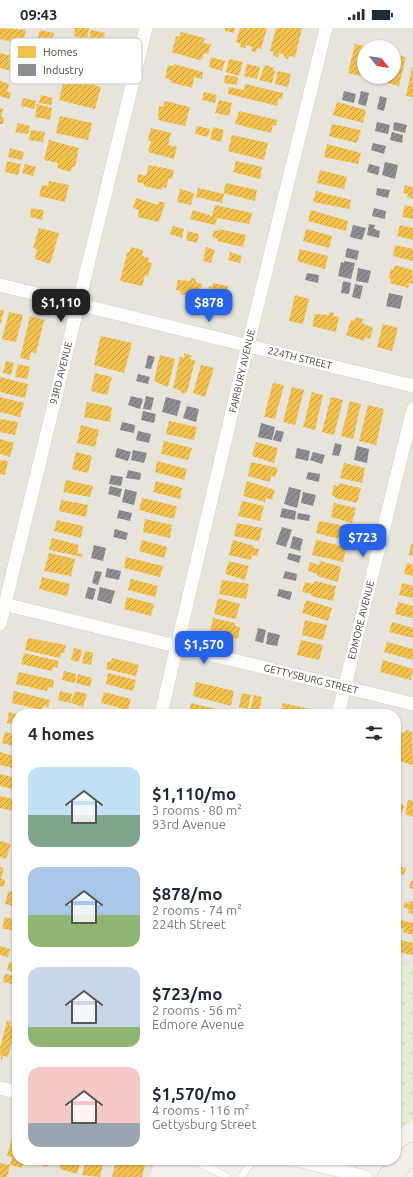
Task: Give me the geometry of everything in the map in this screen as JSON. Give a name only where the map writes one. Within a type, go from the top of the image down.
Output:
[{"type":"main road","points":[[401,1165],[413,1153]]},
{"type":"main road","points":[[388,1177],[400,1165]]},
{"type":"street","name":"93RD AVENUE","points":[[142,44],[146,28]]},
{"type":"street","name":"FAIRBURY AVENUE","points":[[162,709],[248,345],[326,28]]},
{"type":"street","name":"93RD AVENUE","points":[[0,624],[2,604],[132,84]]},
{"type":"street","name":"224TH STREET","points":[[0,285],[413,386]]},
{"type":"street","name":"EDMORE AVENUE","points":[[339,709],[413,409]]},
{"type":"street","name":"GETTYSBURG STREET","points":[[2,604],[413,704]]},
{"type":"street","points":[[0,1088],[12,1091]]},
{"type":"street","points":[[317,1165],[366,1177]]},
{"type":"lane","points":[[203,1165],[227,1177]]},
{"type":"lane","points":[[241,1177],[249,1165]]},
{"type":"shaded area","points":[[0,28],[413,28],[413,966],[401,963],[401,709],[12,709],[12,1165],[154,1165],[150,1177],[0,1177]]},
{"type":"green space","points":[[401,963],[413,966],[413,1119],[401,1130]]},
{"type":"building: Homes","points":[[0,28],[26,30],[24,38],[10,38],[10,42],[0,39]]},
{"type":"building: Homes","points":[[75,28],[89,28],[87,38],[74,36]]},
{"type":"building: Homes","points":[[225,28],[235,28],[234,33],[225,31]]},
{"type":"building: Homes","points":[[240,28],[267,28],[261,49],[257,48],[256,52],[251,51],[252,47],[246,45],[245,48],[240,47],[241,44],[236,42]]},
{"type":"building: Homes","points":[[276,28],[302,28],[295,57],[289,56],[288,59],[284,58],[284,55],[279,53],[278,57],[273,56],[274,52],[270,51]]},
{"type":"building: Homes","points":[[40,30],[54,33],[53,38],[38,38]]},
{"type":"building: Homes","points":[[91,30],[105,33],[104,38],[89,38]]},
{"type":"building: Homes","points":[[181,32],[205,38],[203,43],[211,44],[208,54],[204,53],[202,59],[199,60],[172,52],[176,36],[179,37]]},
{"type":"building: Homes","points":[[355,44],[357,44],[357,75],[348,73]]},
{"type":"building: Homes","points":[[0,53],[10,56],[10,71],[0,68]]},
{"type":"building: Homes","points":[[401,56],[406,57],[401,78]]},
{"type":"building: Homes","points":[[211,57],[225,61],[222,71],[209,67]]},
{"type":"building: Homes","points":[[229,59],[243,62],[239,76],[226,72]]},
{"type":"building: Homes","points":[[174,64],[203,72],[202,79],[194,77],[192,88],[170,82],[171,80],[165,78],[168,65],[173,66]]},
{"type":"building: Homes","points":[[247,64],[260,67],[257,79],[244,76]]},
{"type":"building: Homes","points":[[265,65],[274,68],[273,70],[275,71],[272,83],[259,80]]},
{"type":"building: Homes","points":[[413,67],[413,97],[406,96]]},
{"type":"building: Homes","points":[[278,71],[291,74],[288,87],[275,84]]},
{"type":"building: Homes","points":[[225,75],[238,77],[237,85],[224,83]]},
{"type":"building: Homes","points":[[0,81],[9,84],[7,92],[11,92],[9,99],[0,96]]},
{"type":"building: Homes","points":[[63,84],[89,84],[101,87],[95,109],[59,100]]},
{"type":"building: Homes","points":[[245,84],[283,93],[282,99],[279,98],[277,106],[228,94],[229,87],[244,90]]},
{"type":"building: Homes","points":[[204,92],[217,95],[215,103],[202,100]]},
{"type":"building: Homes","points":[[41,95],[53,98],[51,105],[39,103]]},
{"type":"building: Homes","points":[[23,98],[36,101],[34,109],[21,106]]},
{"type":"building: Homes","points":[[219,100],[232,103],[229,116],[215,113]]},
{"type":"building: Homes","points":[[165,101],[190,107],[185,126],[158,120],[159,106],[163,107]]},
{"type":"building: Homes","points":[[337,102],[366,110],[363,123],[333,115]]},
{"type":"building: Homes","points":[[37,104],[52,108],[50,120],[35,117]]},
{"type":"building: Homes","points":[[0,108],[3,109],[1,117],[4,118],[3,124],[0,124]]},
{"type":"building: Homes","points":[[239,111],[277,120],[276,126],[273,125],[271,133],[235,124]]},
{"type":"building: Homes","points":[[60,116],[92,123],[88,140],[56,133]]},
{"type":"building: Homes","points":[[18,123],[30,126],[28,134],[15,132]]},
{"type":"building: Homes","points":[[332,124],[361,130],[357,143],[329,136]]},
{"type":"building: Homes","points":[[197,126],[210,129],[208,137],[195,134]]},
{"type":"building: Homes","points":[[213,127],[224,130],[221,142],[210,139]]},
{"type":"building: Homes","points":[[151,128],[171,133],[168,145],[177,147],[174,159],[148,152],[151,141],[148,140]]},
{"type":"building: Homes","points":[[31,130],[45,132],[43,142],[29,140]]},
{"type":"building: Homes","points":[[232,135],[268,143],[264,160],[228,151]]},
{"type":"building: Homes","points":[[49,140],[79,148],[75,167],[72,167],[71,172],[57,168],[58,163],[44,160]]},
{"type":"building: Homes","points":[[327,144],[361,153],[358,164],[324,157]]},
{"type":"building: Homes","points":[[10,148],[24,152],[22,160],[8,157]]},
{"type":"building: Homes","points":[[7,161],[21,164],[18,175],[5,172]]},
{"type":"building: Homes","points":[[236,161],[262,167],[260,179],[233,172]]},
{"type":"building: Homes","points":[[25,164],[36,167],[33,176],[22,173]]},
{"type":"building: Homes","points":[[149,165],[174,170],[172,179],[169,178],[166,188],[162,187],[162,190],[144,186],[144,184],[137,182],[138,174],[146,176]]},
{"type":"building: Homes","points":[[320,170],[347,177],[344,189],[317,183]]},
{"type":"building: Homes","points":[[49,181],[69,185],[65,202],[39,196],[42,185],[48,186]]},
{"type":"building: Homes","points":[[226,183],[257,190],[255,201],[223,193]]},
{"type":"building: Homes","points":[[405,185],[413,187],[413,199],[407,197],[408,194],[403,193]]},
{"type":"building: Homes","points":[[198,188],[224,194],[222,203],[196,197]]},
{"type":"building: Homes","points":[[180,189],[194,193],[191,205],[177,202]]},
{"type":"building: Homes","points":[[316,191],[351,200],[349,209],[313,202]]},
{"type":"building: Homes","points":[[136,198],[158,205],[159,201],[165,203],[159,222],[138,217],[139,210],[133,208]]},
{"type":"building: Homes","points":[[215,205],[252,213],[249,224],[217,218],[215,225],[190,219],[193,210],[212,216]]},
{"type":"building: Homes","points":[[405,205],[413,207],[413,219],[402,217]]},
{"type":"building: Homes","points":[[31,208],[44,210],[42,220],[30,217]]},
{"type":"building: Homes","points":[[311,210],[348,221],[346,231],[308,221]]},
{"type":"building: Homes","points":[[400,225],[413,228],[413,240],[397,236]]},
{"type":"building: Homes","points":[[173,226],[184,229],[182,238],[170,234]]},
{"type":"building: Homes","points":[[39,228],[59,233],[50,264],[35,259],[37,249],[33,248]]},
{"type":"building: Homes","points":[[219,229],[246,235],[243,247],[217,241],[217,238],[212,237],[214,230],[219,231]]},
{"type":"building: Homes","points":[[306,229],[332,236],[329,248],[303,241]]},
{"type":"building: Homes","points":[[188,231],[199,234],[197,243],[186,240]]},
{"type":"building: Homes","points":[[395,245],[413,249],[413,261],[393,256]]},
{"type":"building: Homes","points":[[131,247],[143,250],[142,256],[149,258],[148,262],[152,263],[148,276],[145,275],[142,286],[120,281],[127,253],[129,253]]},
{"type":"building: Homes","points":[[206,247],[215,250],[211,263],[203,261]]},
{"type":"building: Homes","points":[[300,249],[328,256],[325,269],[297,261]]},
{"type":"building: Homes","points":[[230,252],[242,256],[240,263],[228,260]]},
{"type":"building: Homes","points":[[395,265],[412,270],[413,284],[409,283],[408,288],[390,283],[391,279],[389,278],[391,269],[393,270]]},
{"type":"building: Homes","points":[[191,278],[196,279],[196,282],[202,284],[198,298],[180,294],[181,291],[176,290],[178,280],[190,281]]},
{"type":"building: Homes","points":[[213,283],[228,286],[224,304],[221,304],[220,309],[210,307],[211,294],[208,294],[209,286],[212,287]]},
{"type":"building: Homes","points":[[295,295],[309,299],[303,324],[289,321]]},
{"type":"building: Homes","points":[[0,310],[4,310],[1,323],[0,323]]},
{"type":"building: Homes","points":[[9,312],[23,315],[16,342],[2,339]]},
{"type":"building: Homes","points":[[329,312],[334,313],[333,316],[339,317],[336,332],[312,326],[315,314],[329,315]]},
{"type":"building: Homes","points":[[30,316],[44,320],[36,353],[31,352],[29,360],[20,358]]},
{"type":"building: Homes","points":[[356,317],[363,319],[362,323],[373,328],[370,339],[365,337],[364,341],[346,335],[351,320],[355,321]]},
{"type":"building: Homes","points":[[383,324],[398,328],[392,351],[377,347]]},
{"type":"building: Homes","points":[[101,336],[132,343],[124,373],[94,365]]},
{"type":"building: Homes","points":[[184,353],[192,356],[190,359],[195,361],[187,392],[183,394],[179,390],[173,388],[180,357],[184,358]]},
{"type":"building: Homes","points":[[160,355],[175,359],[168,387],[154,381]]},
{"type":"building: Homes","points":[[6,361],[14,363],[11,375],[3,373]]},
{"type":"building: Homes","points":[[18,364],[30,367],[27,379],[15,377]]},
{"type":"building: Homes","points":[[201,365],[214,368],[205,397],[193,393]]},
{"type":"building: Homes","points":[[95,373],[112,377],[107,395],[91,391]]},
{"type":"building: Homes","points":[[0,377],[28,384],[25,398],[0,392]]},
{"type":"building: Homes","points":[[273,383],[284,385],[275,419],[264,417]]},
{"type":"building: Homes","points":[[292,387],[304,390],[295,425],[283,422]]},
{"type":"building: Homes","points":[[312,392],[323,395],[315,430],[303,427]]},
{"type":"building: Homes","points":[[0,397],[24,403],[20,417],[0,412]]},
{"type":"building: Homes","points":[[331,397],[343,400],[334,435],[322,432]]},
{"type":"building: Homes","points":[[350,401],[361,404],[353,439],[341,436]]},
{"type":"building: Homes","points":[[87,402],[112,407],[110,422],[84,417]]},
{"type":"building: Homes","points":[[368,405],[384,409],[376,445],[359,441]]},
{"type":"building: Homes","points":[[0,419],[18,422],[15,435],[0,432]]},
{"type":"building: Homes","points":[[169,421],[197,427],[194,440],[166,434]]},
{"type":"building: Homes","points":[[81,425],[99,430],[95,447],[77,443]]},
{"type":"building: Homes","points":[[0,439],[14,443],[10,457],[0,454]]},
{"type":"building: Homes","points":[[164,441],[192,448],[188,460],[161,454]]},
{"type":"building: Homes","points":[[256,442],[278,448],[274,463],[252,456]]},
{"type":"building: Homes","points":[[76,452],[92,456],[88,473],[72,469]]},
{"type":"building: Homes","points":[[0,460],[8,461],[5,475],[0,474]]},
{"type":"building: Homes","points":[[157,461],[187,469],[184,480],[155,472]]},
{"type":"building: Homes","points":[[251,462],[278,468],[275,477],[271,476],[270,482],[248,476]]},
{"type":"building: Homes","points":[[344,463],[365,468],[362,483],[340,478]]},
{"type":"building: Homes","points":[[66,480],[93,486],[90,497],[63,492]]},
{"type":"building: Homes","points":[[156,481],[182,488],[180,499],[153,492]]},
{"type":"building: Homes","points":[[247,481],[275,490],[272,500],[266,498],[265,502],[243,496]]},
{"type":"building: Homes","points":[[339,483],[361,488],[357,503],[332,496],[334,485],[338,486]]},
{"type":"building: Homes","points":[[142,498],[177,506],[174,519],[139,510]]},
{"type":"building: Homes","points":[[61,500],[88,505],[86,517],[59,511]]},
{"type":"building: Homes","points":[[242,501],[264,506],[260,521],[238,516]]},
{"type":"building: Homes","points":[[334,503],[356,508],[352,523],[331,517]]},
{"type":"building: Homes","points":[[145,519],[172,525],[170,538],[143,532]]},
{"type":"building: Homes","points":[[57,520],[83,526],[81,538],[54,531]]},
{"type":"building: Homes","points":[[319,521],[351,527],[348,541],[316,533]]},
{"type":"building: Homes","points":[[237,523],[262,528],[259,541],[234,536]]},
{"type":"building: Homes","points":[[52,538],[79,545],[77,553],[83,554],[82,557],[49,550]]},
{"type":"building: Homes","points":[[142,540],[167,547],[164,558],[139,551]]},
{"type":"building: Homes","points":[[233,540],[259,549],[257,556],[252,555],[251,560],[229,555]]},
{"type":"building: Homes","points":[[316,540],[346,547],[343,562],[312,555]]},
{"type":"building: Homes","points":[[411,544],[413,544],[413,556],[409,555]]},
{"type":"building: Homes","points":[[49,553],[75,559],[71,576],[44,571]]},
{"type":"building: Homes","points":[[126,557],[163,566],[160,577],[124,568]]},
{"type":"building: Homes","points":[[229,561],[249,566],[245,580],[225,574]]},
{"type":"building: Homes","points":[[320,561],[341,567],[338,582],[317,576],[317,574],[308,571],[310,562],[319,565]]},
{"type":"building: Homes","points":[[407,563],[413,565],[413,576],[404,574]]},
{"type":"building: Homes","points":[[42,577],[70,584],[67,596],[39,589]]},
{"type":"building: Homes","points":[[131,579],[158,586],[155,597],[128,590]]},
{"type":"building: Homes","points":[[222,580],[249,584],[246,599],[219,594]]},
{"type":"building: Homes","points":[[315,581],[336,586],[333,601],[311,596],[312,594],[302,592],[305,582],[314,584]]},
{"type":"building: Homes","points":[[402,583],[413,586],[413,598],[399,595]]},
{"type":"building: Homes","points":[[127,597],[154,604],[151,616],[124,609]]},
{"type":"building: Homes","points":[[218,598],[240,604],[236,619],[214,614]]},
{"type":"building: Homes","points":[[306,600],[332,608],[328,621],[302,613]]},
{"type":"building: Homes","points":[[398,602],[413,606],[413,618],[395,614]]},
{"type":"building: Homes","points":[[213,618],[235,623],[235,626],[240,627],[238,639],[210,633]]},
{"type":"building: Homes","points":[[305,620],[327,625],[323,640],[302,635]]},
{"type":"building: Homes","points":[[392,622],[413,628],[413,638],[389,632]]},
{"type":"building: Homes","points":[[28,638],[66,645],[64,653],[61,653],[60,658],[25,650]]},
{"type":"building: Homes","points":[[301,640],[323,645],[319,660],[297,655]]},
{"type":"building: Homes","points":[[387,642],[413,649],[413,660],[384,652]]},
{"type":"building: Homes","points":[[74,648],[82,650],[79,662],[71,660]]},
{"type":"building: Homes","points":[[85,651],[93,653],[91,665],[82,663]]},
{"type":"building: Homes","points":[[24,653],[59,661],[57,668],[53,667],[52,671],[21,664]]},
{"type":"building: Homes","points":[[112,658],[139,665],[136,676],[106,669],[108,661],[111,662]]},
{"type":"building: Homes","points":[[383,660],[413,669],[411,680],[380,672]]},
{"type":"building: Homes","points":[[64,671],[76,674],[75,683],[62,680]]},
{"type":"building: Homes","points":[[19,672],[54,680],[53,688],[48,687],[47,691],[16,684]]},
{"type":"building: Homes","points":[[108,673],[136,680],[133,691],[106,684]]},
{"type":"building: Homes","points":[[78,674],[92,678],[90,687],[76,683]]},
{"type":"building: Homes","points":[[196,682],[234,691],[231,706],[193,696]]},
{"type":"building: Homes","points":[[14,691],[50,700],[48,707],[43,706],[42,709],[12,703]]},
{"type":"building: Homes","points":[[60,691],[72,694],[70,703],[58,700]]},
{"type":"building: Homes","points":[[75,691],[87,694],[83,707],[71,703]]},
{"type":"building: Homes","points":[[104,692],[131,699],[128,709],[101,703]]},
{"type":"building: Homes","points":[[242,693],[251,695],[248,709],[239,707]]},
{"type":"building: Homes","points":[[254,695],[262,697],[259,709],[250,709]]},
{"type":"building: Homes","points":[[191,703],[216,709],[190,709]]},
{"type":"building: Homes","points":[[283,703],[309,709],[281,709]]},
{"type":"building: Homes","points":[[9,712],[12,713],[12,724],[7,723]]},
{"type":"building: Homes","points":[[406,730],[412,732],[413,765],[401,761],[401,732],[405,733]]},
{"type":"building: Homes","points":[[5,732],[12,734],[12,746],[2,743]]},
{"type":"building: Homes","points":[[0,752],[12,756],[12,768],[0,765]]},
{"type":"building: Homes","points":[[0,774],[12,777],[12,789],[0,786]]},
{"type":"building: Homes","points":[[0,796],[12,799],[12,811],[0,808]]},
{"type":"building: Homes","points":[[408,800],[413,801],[413,817],[405,814]]},
{"type":"building: Homes","points":[[401,804],[404,805],[401,813]]},
{"type":"building: Homes","points":[[0,841],[11,844],[6,859],[0,857]]},
{"type":"building: Homes","points":[[0,867],[4,868],[1,879],[5,880],[4,887],[0,886]]},
{"type":"building: Homes","points":[[401,867],[406,868],[404,875],[401,874]]},
{"type":"building: Homes","points":[[411,881],[413,881],[413,889],[409,888]]},
{"type":"building: Homes","points":[[8,891],[12,892],[12,906],[5,904]]},
{"type":"building: Homes","points":[[410,901],[413,902],[413,914],[408,913],[409,909],[403,907],[405,902],[409,904]]},
{"type":"building: Homes","points":[[5,917],[12,919],[12,931],[2,928]]},
{"type":"building: Homes","points":[[401,920],[413,923],[413,935],[403,932],[404,929],[401,928]]},
{"type":"building: Homes","points":[[401,940],[413,943],[413,955],[401,953]]},
{"type":"building: Homes","points":[[0,946],[10,949],[8,957],[0,955]]},
{"type":"building: Homes","points":[[9,962],[12,962],[12,972],[7,970]]},
{"type":"building: Homes","points":[[5,974],[12,975],[12,984],[3,982]]},
{"type":"building: Homes","points":[[7,1021],[11,1022],[10,1026],[12,1027],[12,1040],[8,1057],[3,1056],[1,1061],[0,1048]]},
{"type":"building: Homes","points":[[12,1137],[12,1157],[7,1156]]},
{"type":"building: Homes","points":[[12,1157],[12,1165],[23,1165],[22,1168],[10,1165]]},
{"type":"building: Homes","points":[[0,1163],[10,1165],[7,1177],[0,1177]]},
{"type":"building: Homes","points":[[61,1165],[80,1165],[77,1174],[60,1169]]},
{"type":"building: Homes","points":[[85,1165],[103,1165],[100,1177],[82,1175]]},
{"type":"building: Homes","points":[[115,1165],[145,1165],[142,1177],[112,1177]]},
{"type":"building: Industry","points":[[344,91],[356,94],[354,103],[342,100]]},
{"type":"building: Industry","points":[[361,91],[369,93],[366,106],[358,104]]},
{"type":"building: Industry","points":[[380,96],[387,98],[384,111],[377,109]]},
{"type":"building: Industry","points":[[377,122],[390,125],[388,134],[375,131]]},
{"type":"building: Industry","points":[[394,122],[407,125],[405,133],[393,130]]},
{"type":"building: Industry","points":[[392,132],[403,135],[402,143],[390,140]]},
{"type":"building: Industry","points":[[373,143],[386,146],[384,154],[371,150]]},
{"type":"building: Industry","points":[[385,162],[398,165],[395,179],[382,175]]},
{"type":"building: Industry","points":[[369,164],[380,167],[378,175],[367,172]]},
{"type":"building: Industry","points":[[377,188],[390,190],[388,198],[376,195]]},
{"type":"building: Industry","points":[[374,208],[386,211],[385,219],[372,216]]},
{"type":"building: Industry","points":[[369,224],[375,225],[374,229],[380,231],[379,238],[367,235]]},
{"type":"building: Industry","points":[[353,225],[366,228],[362,240],[350,237]]},
{"type":"building: Industry","points":[[347,248],[359,251],[357,260],[345,257]]},
{"type":"building: Industry","points":[[344,261],[355,263],[351,279],[338,276],[341,262],[344,263]]},
{"type":"building: Industry","points":[[358,268],[371,271],[368,283],[356,281]]},
{"type":"building: Industry","points":[[307,273],[319,275],[318,283],[305,280]]},
{"type":"building: Industry","points":[[343,281],[351,283],[349,294],[341,293]]},
{"type":"building: Industry","points":[[355,284],[363,286],[360,299],[352,297]]},
{"type":"building: Industry","points":[[389,293],[403,296],[400,309],[386,306]]},
{"type":"building: Industry","points":[[148,355],[155,357],[151,369],[145,368]]},
{"type":"building: Industry","points":[[138,374],[150,377],[148,384],[136,381]]},
{"type":"building: Industry","points":[[131,396],[143,399],[140,409],[128,405]]},
{"type":"building: Industry","points":[[146,396],[154,398],[151,410],[143,409]]},
{"type":"building: Industry","points":[[166,397],[181,401],[177,416],[162,412]]},
{"type":"building: Industry","points":[[187,406],[199,409],[196,422],[183,418]]},
{"type":"building: Industry","points":[[143,411],[156,414],[154,423],[141,420]]},
{"type":"building: Industry","points":[[122,422],[135,425],[134,433],[120,430]]},
{"type":"building: Industry","points":[[261,423],[275,427],[272,440],[258,437]]},
{"type":"building: Industry","points":[[276,430],[284,432],[281,442],[273,440]]},
{"type":"building: Industry","points":[[138,431],[151,434],[149,443],[136,440]]},
{"type":"building: Industry","points":[[335,443],[342,445],[339,456],[332,455]]},
{"type":"building: Industry","points":[[357,446],[369,449],[367,463],[354,460]]},
{"type":"building: Industry","points":[[117,448],[131,452],[128,461],[115,457]]},
{"type":"building: Industry","points":[[297,448],[310,451],[308,461],[295,458]]},
{"type":"building: Industry","points":[[133,450],[147,453],[144,463],[131,460]]},
{"type":"building: Industry","points":[[313,452],[325,455],[322,464],[310,460]]},
{"type":"building: Industry","points":[[128,470],[141,473],[140,480],[126,478]]},
{"type":"building: Industry","points":[[308,472],[320,474],[319,482],[306,479]]},
{"type":"building: Industry","points":[[111,475],[123,477],[121,486],[109,484]]},
{"type":"building: Industry","points":[[110,486],[122,489],[120,497],[108,494]]},
{"type":"building: Industry","points":[[289,487],[301,490],[297,508],[284,504]]},
{"type":"building: Industry","points":[[125,489],[137,492],[134,505],[122,502]]},
{"type":"building: Industry","points":[[303,492],[316,495],[313,506],[301,503]]},
{"type":"building: Industry","points":[[282,508],[296,511],[295,520],[280,517]]},
{"type":"building: Industry","points":[[119,510],[132,513],[130,521],[117,518]]},
{"type":"building: Industry","points":[[298,513],[310,515],[309,521],[297,519]]},
{"type":"building: Industry","points":[[282,527],[292,530],[286,547],[276,544]]},
{"type":"building: Industry","points":[[115,529],[128,533],[126,540],[113,537]]},
{"type":"building: Industry","points":[[293,536],[303,539],[300,551],[290,548]]},
{"type":"building: Industry","points":[[94,545],[106,548],[103,561],[91,558]]},
{"type":"building: Industry","points":[[289,553],[301,556],[299,563],[287,559]]},
{"type":"building: Industry","points":[[107,568],[121,571],[119,580],[105,577]]},
{"type":"building: Industry","points":[[95,571],[102,572],[98,585],[92,583]]},
{"type":"building: Industry","points":[[285,571],[297,574],[296,581],[283,578]]},
{"type":"building: Industry","points":[[88,587],[96,589],[93,600],[85,598]]},
{"type":"building: Industry","points":[[100,587],[115,591],[111,604],[97,600]]},
{"type":"building: Industry","points":[[279,589],[292,592],[290,600],[277,596]]},
{"type":"building: Industry","points":[[258,628],[266,630],[263,643],[255,641]]},
{"type":"building: Industry","points":[[268,632],[280,635],[277,646],[266,644]]}]
